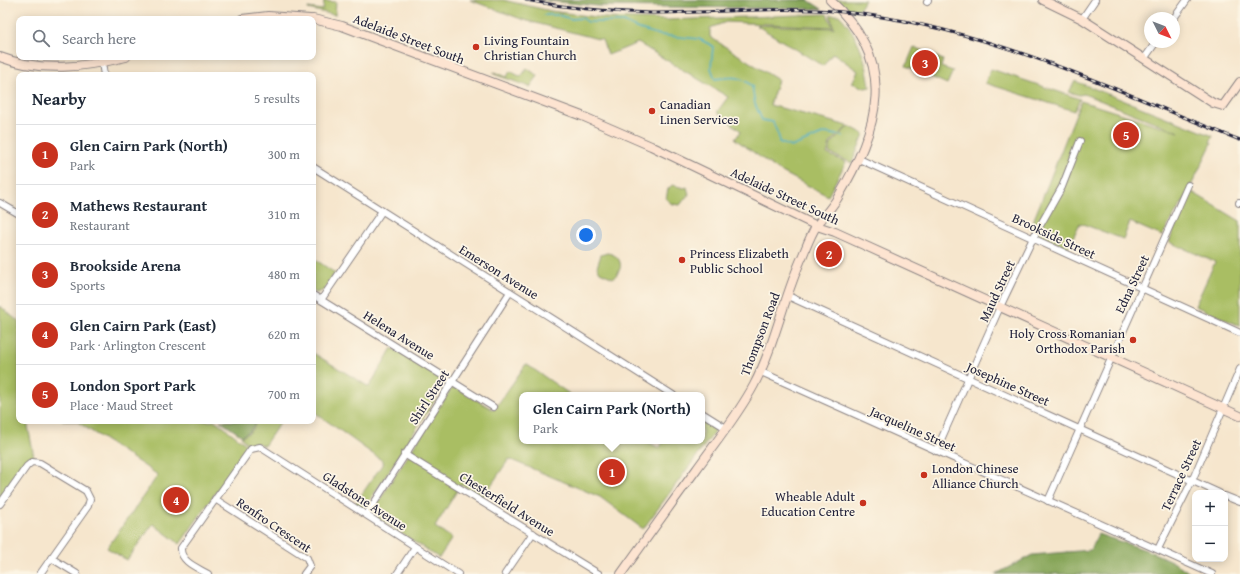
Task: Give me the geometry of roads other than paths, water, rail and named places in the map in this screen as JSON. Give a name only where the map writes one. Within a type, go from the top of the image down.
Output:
[{"type":"main road","name":"Thompson Road","points":[[621,574],[726,428],[754,384],[802,256],[817,226],[836,199],[859,159],[865,145],[874,115],[876,77],[872,60],[862,38],[844,12],[830,0]]},
{"type":"main road","points":[[1042,0],[1082,18],[1213,103],[1223,106],[1240,82]]},
{"type":"main road","name":"Adelaide Street South","points":[[316,21],[342,26],[582,116],[651,146],[817,226],[835,232],[1240,416]]},
{"type":"main road","points":[[0,57],[32,65],[56,67],[82,66],[114,60]]},
{"type":"street","points":[[1082,18],[1095,0]]},
{"type":"street","points":[[1178,12],[1187,0]]},
{"type":"street","points":[[1144,59],[1152,48]]},
{"type":"street","points":[[102,63],[104,72]]},
{"type":"street","name":"Maud Street","points":[[936,451],[1000,307],[1033,238],[1062,187],[1080,141]]},
{"type":"street","name":"Brookside Street","points":[[859,159],[1033,238],[1142,290],[1240,333]]},
{"type":"street","name":"Emerson Avenue","points":[[316,169],[668,392]]},
{"type":"street","name":"Edna Street","points":[[1048,501],[1110,358],[1142,290],[1188,185]]},
{"type":"street","points":[[0,203],[16,212]]},
{"type":"street","points":[[321,300],[382,211]]},
{"type":"street","name":"Shirl Street","points":[[367,514],[404,454],[510,292]]},
{"type":"street","name":"Josephine Street","points":[[788,296],[1212,490]]},
{"type":"street","name":"Helena Avenue","points":[[316,297],[452,380],[493,407]]},
{"type":"street","name":"Terrace Street","points":[[1158,549],[1192,481],[1240,369]]},
{"type":"street","name":"Jacqueline Street","points":[[759,371],[1212,574]]},
{"type":"street","points":[[705,415],[726,428]]},
{"type":"street","name":"Gladstone Avenue","points":[[215,499],[251,449],[260,447],[367,514],[458,574]]},
{"type":"street","name":"Chesterfield Avenue","points":[[404,454],[599,574]]},
{"type":"street","points":[[0,504],[27,466],[32,462],[40,463],[86,491],[90,499],[88,506],[40,574]]},
{"type":"street","points":[[1228,497],[1240,502]]},
{"type":"street","points":[[208,574],[185,560],[180,554],[181,548],[215,499]]},
{"type":"street","name":"Renfro Crescent","points":[[215,499],[307,558],[310,566],[304,574]]},
{"type":"street","points":[[505,574],[533,533]]},
{"type":"street","points":[[397,574],[415,547]]},
{"type":"street","points":[[51,558],[77,574]]},
{"type":"waterway","points":[[544,15],[557,15],[572,19],[582,18],[588,22],[624,22],[636,28],[660,35],[699,39],[713,46],[711,68],[715,79],[739,78],[752,86],[755,104],[762,120],[773,122],[779,137],[779,142],[791,147],[825,133],[843,136]]},
{"type":"railway","points":[[526,0],[620,12],[675,13],[819,10],[895,19],[946,30],[1046,62],[1240,140]]},
{"type":"place","name":"Living Fountain Christian Church","points":[[476,47]]},
{"type":"place","name":"Brookside Arena","points":[[925,63]]},
{"type":"place","name":"Canadian Linen Services","points":[[652,111]]},
{"type":"place","name":"London Sport Park","points":[[1126,135]]},
{"type":"place","name":"Mathews Restaurant","points":[[829,254]]},
{"type":"place","name":"Princess Elizabeth Public School","points":[[682,260]]},
{"type":"place","name":"Holy Cross Romanian Orthodox Parish","points":[[1133,340]]},
{"type":"place","name":"Glen Cairn Park (North)","points":[[612,472]]},
{"type":"place","name":"London Chinese Alliance Church","points":[[924,475]]},
{"type":"place","name":"Glen Cairn Park (East)","points":[[176,500]]},
{"type":"place","name":"Wheable Adult Education Centre","points":[[863,503]]}]
